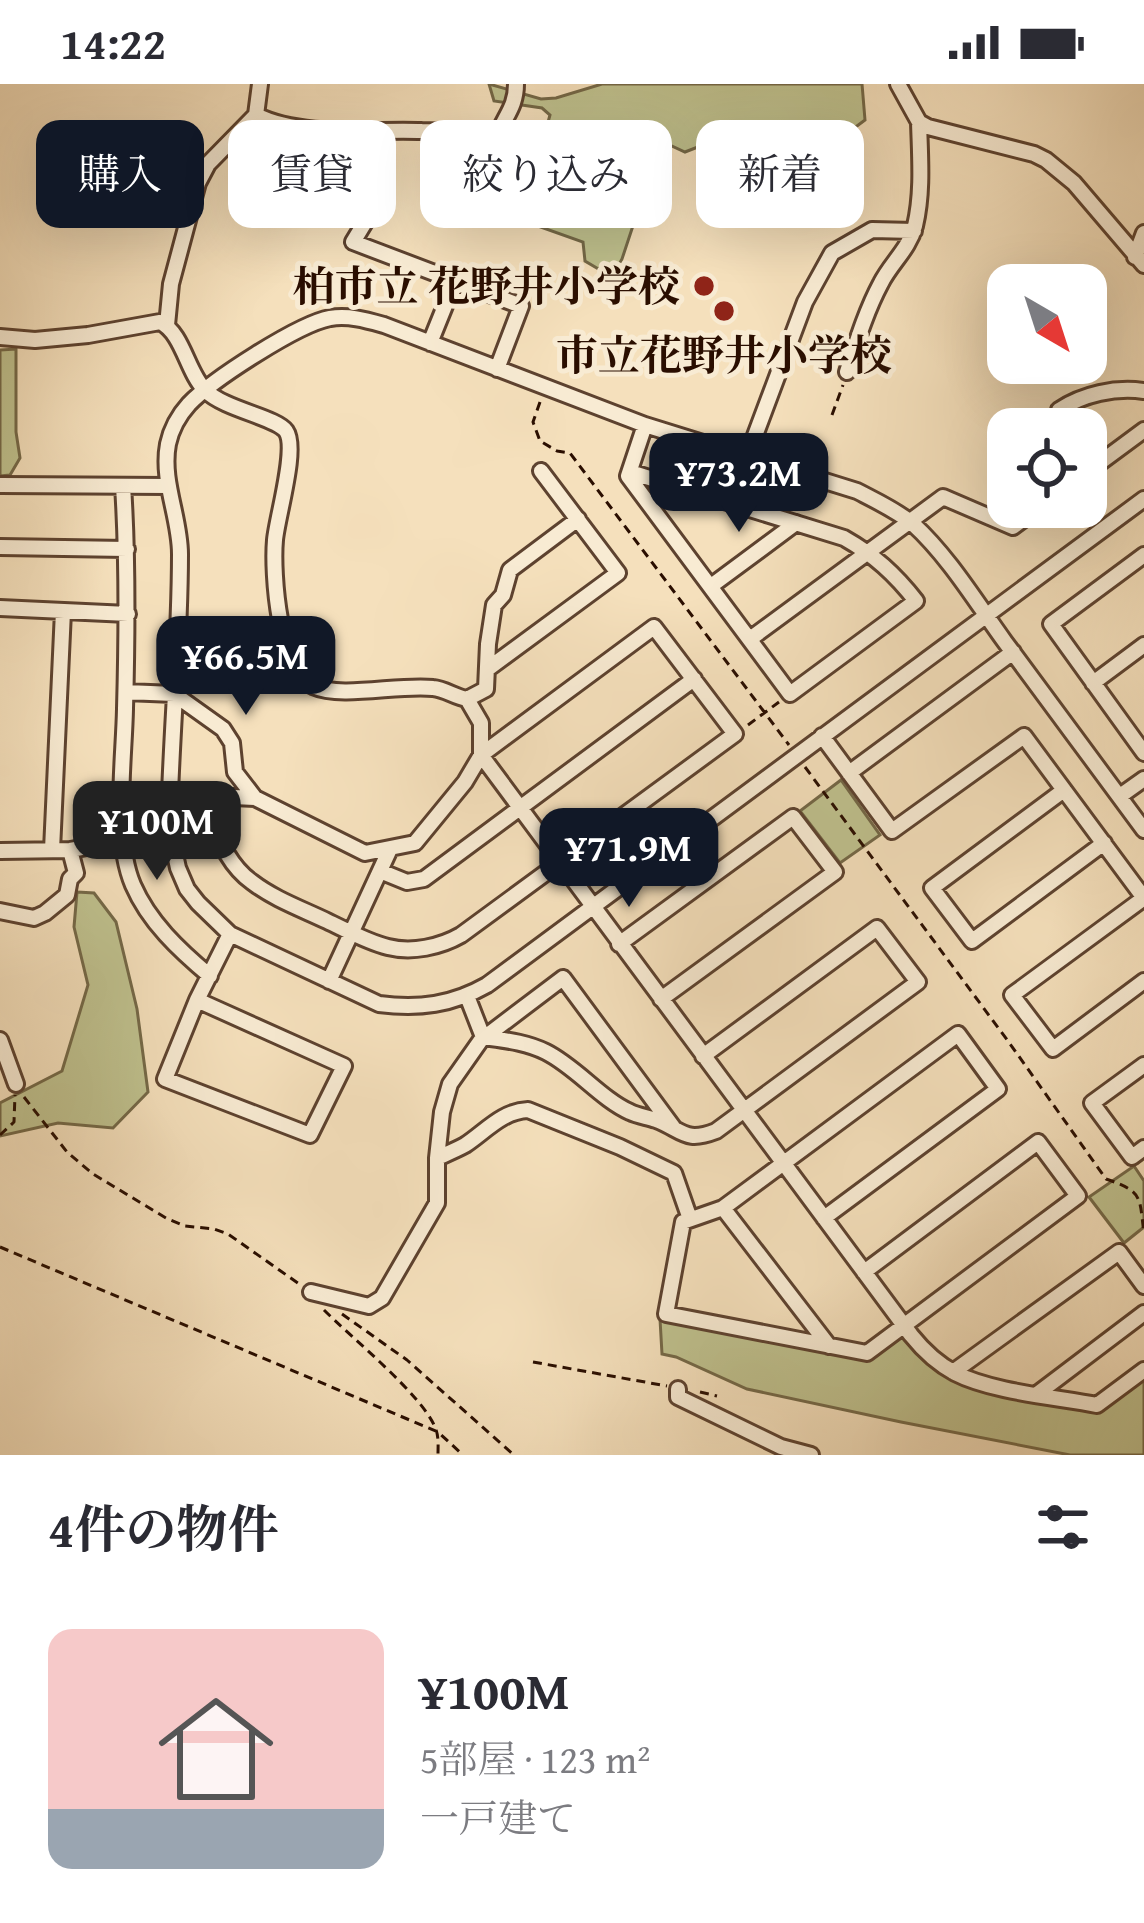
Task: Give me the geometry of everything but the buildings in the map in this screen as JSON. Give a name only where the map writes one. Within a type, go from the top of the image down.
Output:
[{"type":"street","points":[[260,84],[256,115],[208,164],[198,183],[171,284],[167,325],[205,390],[227,405],[284,427],[290,437],[274,542],[288,654],[294,668],[308,685],[332,691],[438,688],[467,699],[486,688],[494,605],[503,595],[510,570],[578,518]]},
{"type":"street","points":[[256,115],[270,122],[354,132],[424,130],[496,140],[512,110],[515,84]]},
{"type":"street","points":[[898,84],[919,122],[928,128],[1046,160],[1074,183],[1140,261]]},
{"type":"street","points":[[848,362],[884,276],[914,231],[920,198],[919,122]]},
{"type":"street","points":[[362,228],[353,242],[521,306],[497,369]]},
{"type":"street","points":[[747,457],[805,302],[832,253],[872,230],[914,231]]},
{"type":"street","points":[[1140,261],[1144,233]]},
{"type":"street","points":[[430,343],[455,281]]},
{"type":"street","points":[[1144,499],[986,615],[796,755],[487,985],[428,1007],[404,1007],[379,1004],[230,934],[187,889],[170,831],[180,552],[166,460],[168,440],[187,405],[301,327],[336,317],[364,319],[645,425],[857,491],[910,521],[930,542],[986,615],[1144,830]]},
{"type":"street","points":[[0,337],[35,340],[151,322],[167,325]]},
{"type":"street","points":[[1062,408],[1101,392],[1144,391]]},
{"type":"street","points":[[630,472],[844,538],[895,574],[916,601],[790,694],[628,476],[645,425]]},
{"type":"street","points":[[1107,457],[1144,430]]},
{"type":"street","points":[[489,668],[618,573],[541,471]]},
{"type":"street","points":[[0,485],[169,486]]},
{"type":"street","points":[[123,486],[128,614],[122,841],[132,883],[151,917],[210,976]]},
{"type":"street","points":[[750,639],[943,497],[987,516]]},
{"type":"street","points":[[711,586],[796,523]]},
{"type":"street","points":[[0,548],[128,549]]},
{"type":"street","points":[[1144,555],[1051,624],[1139,734],[1144,753]]},
{"type":"street","points":[[0,608],[128,614]]},
{"type":"street","points":[[52,850],[63,611]]},
{"type":"street","points":[[126,692],[174,694],[223,729],[232,743],[235,772],[255,798],[365,853],[415,843],[481,755],[654,627],[735,734],[450,942],[423,948],[389,948],[351,933],[246,878],[222,841],[216,799]]},
{"type":"street","points":[[1094,683],[1144,646]]},
{"type":"street","points":[[849,773],[1013,652]]},
{"type":"street","points":[[380,871],[407,882],[424,879],[694,679]]},
{"type":"street","points":[[467,699],[481,723],[481,755],[930,1355],[952,1372],[975,1381],[1097,1405],[1144,1370]]},
{"type":"street","points":[[822,736],[892,832],[1024,736],[1144,898],[1012,995],[1053,1048],[1144,981]]},
{"type":"street","points":[[1120,796],[1144,779]]},
{"type":"street","points":[[1064,790],[932,888],[972,941],[1104,843]]},
{"type":"street","points":[[170,794],[255,798]]},
{"type":"street","points":[[619,944],[793,818],[836,872],[661,999]]},
{"type":"street","points":[[0,851],[70,850],[122,841]]},
{"type":"street","points":[[329,981],[390,848]]},
{"type":"street","points":[[0,911],[34,918],[67,896],[76,873],[70,850]]},
{"type":"street","points":[[484,1037],[545,1052],[626,1111],[657,1120],[690,1138],[699,1137],[716,1131],[918,982],[877,928],[703,1056]]},
{"type":"street","points":[[197,1000],[344,1066],[310,1135],[165,1079],[197,1000],[230,934]]},
{"type":"street","points":[[316,1299],[369,1306],[382,1298],[437,1203],[442,1112],[450,1084],[484,1037],[563,978],[676,1131]]},
{"type":"street","points":[[467,996],[484,1037]]},
{"type":"street","points":[[824,1218],[998,1089],[958,1034],[723,1208],[683,1222],[666,1314],[868,1353],[1078,1196],[1038,1142],[864,1272]]},
{"type":"street","points":[[0,1040],[16,1084]]},
{"type":"street","points":[[1144,1065],[1092,1103],[1132,1157],[1144,1148]]},
{"type":"street","points":[[437,1158],[462,1147],[501,1118],[528,1110],[674,1173],[690,1219]]},
{"type":"street","points":[[723,1208],[829,1346]]},
{"type":"street","points":[[952,1372],[1119,1252],[1144,1286]]},
{"type":"street","points":[[1037,1394],[1144,1313]]},
{"type":"street","points":[[678,1388],[678,1397],[781,1447],[806,1454]]},
{"type":"path","points":[[832,416],[848,362]]},
{"type":"path","points":[[545,388],[533,422],[540,441],[570,453],[1106,1179],[1132,1188],[1143,1204],[1144,1233]]},
{"type":"path","points":[[735,734],[790,694]]},
{"type":"path","points":[[0,1135],[14,1122],[16,1084]]},
{"type":"path","points":[[28,1104],[67,1152],[92,1174],[166,1218],[228,1234],[316,1299],[429,1415],[437,1432],[437,1455]]},
{"type":"path","points":[[0,1247],[437,1432],[463,1455]]},
{"type":"path","points":[[316,1299],[328,1304]]},
{"type":"path","points":[[344,1315],[407,1360],[514,1455]]},
{"type":"path","points":[[532,1362],[717,1396]]},
{"type":"green space","points":[[489,84],[541,99],[602,84],[862,84],[865,120],[696,120],[696,148],[685,152],[672,146],[672,120],[549,120],[550,115],[542,108],[494,101]]},
{"type":"green space","points":[[544,228],[632,228],[612,277],[585,261],[583,242]]},
{"type":"green space","points":[[16,349],[20,458],[10,475],[0,476],[0,350]]},
{"type":"green space","points":[[841,780],[880,835],[840,863],[800,811]]},
{"type":"green space","points":[[77,892],[94,893],[116,922],[137,1009],[148,1092],[113,1128],[58,1123],[0,1136],[0,1103],[62,1071],[88,985],[74,927]]},
{"type":"green space","points":[[1134,1166],[1144,1181],[1144,1227],[1124,1243],[1089,1197]]},
{"type":"green space","points":[[660,1319],[869,1359],[904,1338],[928,1363],[965,1385],[1098,1412],[1144,1378],[1144,1455],[1070,1455],[747,1389],[662,1354]]},
{"type":"place","name":"柏市立 花野井小学校","points":[[704,286]]},
{"type":"place","name":"市立花野井小学校","points":[[724,311]]}]
